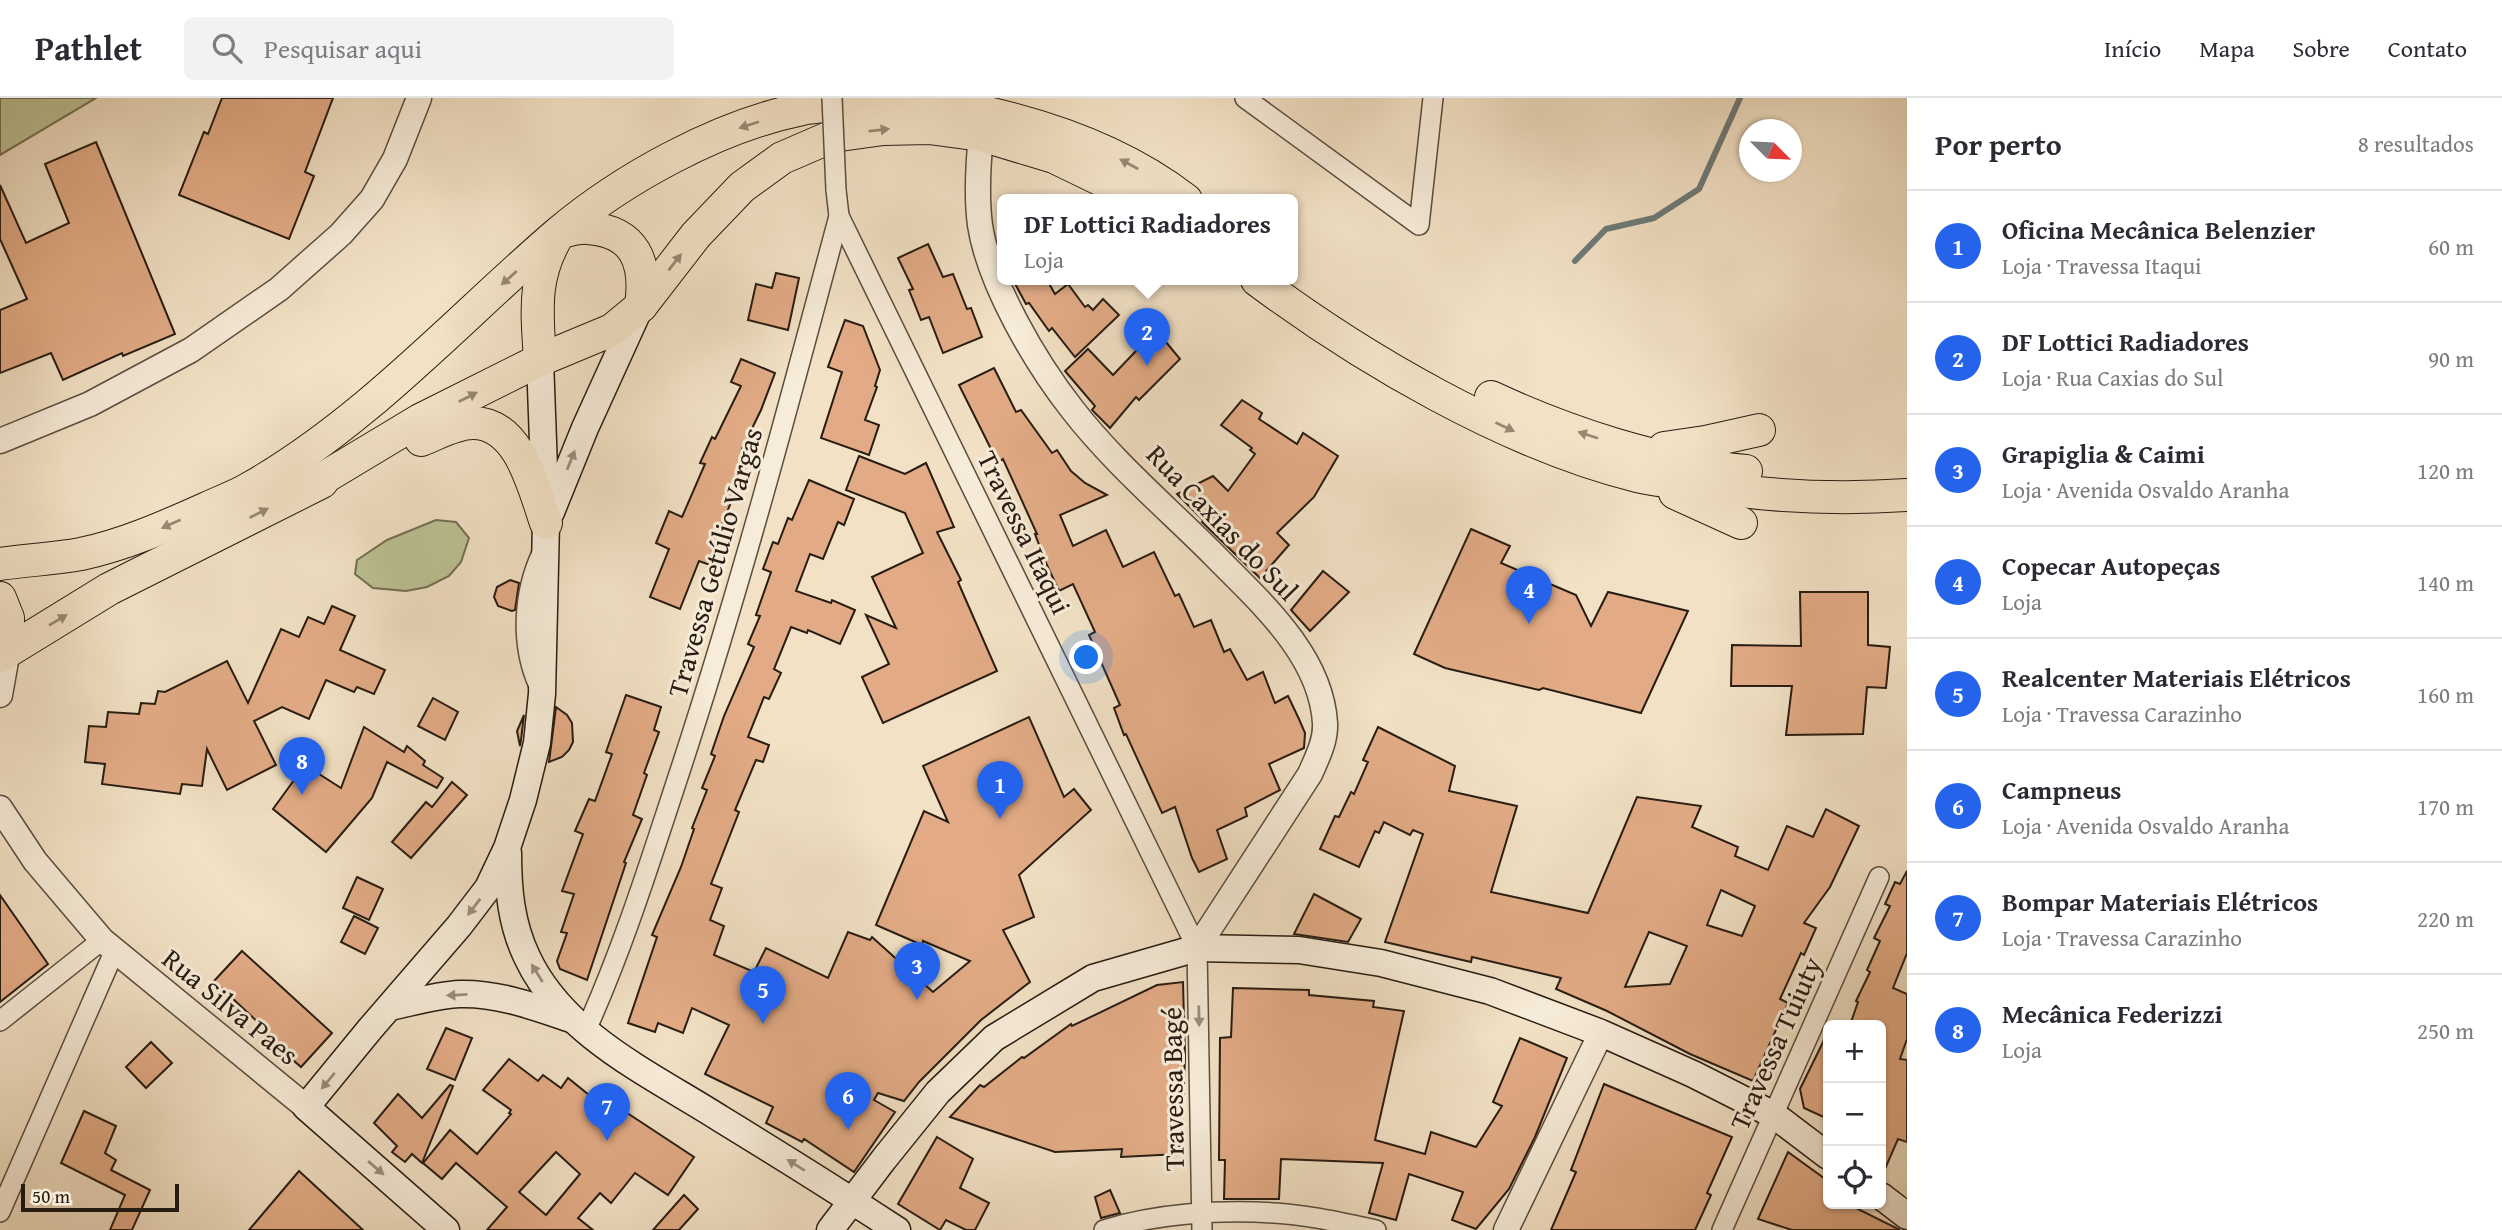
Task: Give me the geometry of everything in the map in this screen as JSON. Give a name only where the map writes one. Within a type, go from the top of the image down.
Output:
[{"type":"highway","points":[[0,564],[83,553],[158,530],[249,489],[317,445],[369,406],[560,232],[646,172],[741,127],[802,108],[889,99],[940,104],[1075,139],[1124,161],[1178,194]]},
{"type":"highway","points":[[4,653],[109,589],[302,491],[420,421],[540,360],[595,338],[618,325],[640,306],[696,235],[742,187],[782,158],[833,136],[883,129],[929,128],[990,116],[1054,157],[1131,194]]},
{"type":"highway","points":[[540,360],[537,300],[541,270],[548,250],[560,232],[586,228],[609,233],[632,247],[639,258],[644,283],[640,306]]},
{"type":"highway","points":[[1264,285],[1302,314],[1361,351],[1468,410],[1560,451],[1639,464],[1828,477],[1907,475]]},
{"type":"highway","points":[[1296,285],[1325,307],[1401,352],[1462,384],[1639,464],[1741,523]]},
{"type":"highway","points":[[537,300],[567,328],[595,338]]},
{"type":"highway","points":[[302,491],[459,424],[475,422],[505,436],[520,454],[546,535]]},
{"type":"highway","points":[[1639,464],[1705,442],[1759,430]]},
{"type":"highway","points":[[1639,464],[1722,489],[1827,497],[1907,495]]},
{"type":"highway","points":[[0,598],[8,618],[4,653]]},
{"type":"main road","points":[[546,535],[585,428],[640,306]]},
{"type":"main road","points":[[306,1107],[488,888],[507,848],[523,800],[537,743],[542,694],[546,535],[540,360]]},
{"type":"main road","points":[[507,848],[508,893],[524,948],[545,987],[579,1025],[618,1054],[897,1230]]},
{"type":"main road","points":[[830,1230],[938,1092],[994,1038],[1093,978],[1197,947],[1299,950],[1381,963],[1490,992],[1601,1033],[1693,1074],[1774,1115],[1823,1152]]},
{"type":"main road","points":[[390,1007],[437,996],[483,995],[526,1004],[579,1025]]},
{"type":"main road","name":"Rua Silva Paes","points":[[306,1107],[446,1230]]},
{"type":"main road","points":[[1886,1200],[1907,1216]]},
{"type":"street","points":[[0,441],[90,404],[191,350],[279,289],[341,234],[372,199],[395,159],[419,98]]},
{"type":"street","name":"Travessa Getúlio Vargas","points":[[579,1025],[625,939],[718,654],[776,454],[839,216],[832,98]]},
{"type":"street","points":[[1245,98],[1419,225],[1433,98]]},
{"type":"street","name":"Rua Caxias do Sul","points":[[990,116],[978,198],[983,242],[997,279]]},
{"type":"street","name":"Travessa Itaqui","points":[[839,216],[1197,947]]},
{"type":"street","name":"Rua Caxias do Sul","points":[[999,285],[1047,373],[1073,411],[1263,605],[1297,650],[1311,673],[1321,699],[1325,726],[1320,752],[1310,774],[1197,947]]},
{"type":"street","points":[[0,695],[4,653]]},
{"type":"street","name":"Rua Silva Paes","points":[[0,808],[35,861],[108,946],[306,1107]]},
{"type":"street","name":"Travessa Tuiuty","points":[[1722,1230],[1879,877]]},
{"type":"street","points":[[0,1021],[108,946]]},
{"type":"street","points":[[0,1212],[108,946]]},
{"type":"street","name":"Travessa Bagé","points":[[1197,947],[1203,1222]]},
{"type":"street","points":[[1505,1229],[1601,1033]]},
{"type":"street","points":[[1104,1230],[1132,1221],[1203,1222],[1274,1213],[1329,1220],[1376,1230]]},
{"type":"green space","points":[[0,98],[96,98],[0,155]]},
{"type":"green space","points":[[436,520],[456,522],[469,538],[461,562],[449,576],[427,587],[406,591],[373,588],[355,574],[357,560],[387,540]]},
{"type":"building","points":[[222,98],[333,98],[305,172],[314,176],[289,239],[179,195],[204,132],[208,134]]},
{"type":"building","points":[[96,142],[175,334],[123,356],[122,353],[63,380],[51,353],[0,373],[0,310],[27,299],[0,239],[0,185],[26,243],[69,223],[45,164]]},
{"type":"building","points":[[928,244],[943,277],[953,274],[967,309],[971,308],[982,337],[943,353],[929,317],[921,320],[909,290],[913,289],[898,258]]},
{"type":"building","points":[[776,273],[799,278],[788,330],[748,320],[756,284],[772,288]]},
{"type":"building","points":[[1016,285],[1050,285],[1055,294],[1069,285],[1085,307],[1088,305],[1093,310],[1103,299],[1119,315],[1075,357],[1052,328],[1049,331],[1029,303],[1026,304]]},
{"type":"building","points":[[845,320],[863,326],[880,370],[865,420],[879,425],[869,455],[821,438],[842,372],[828,367]]},
{"type":"building","points":[[1156,330],[1180,359],[1139,400],[1136,397],[1110,428],[1092,410],[1095,406],[1065,371],[1088,349],[1113,375]]},
{"type":"building","points":[[741,359],[775,373],[741,451],[750,455],[719,532],[725,534],[713,566],[699,561],[680,609],[650,597],[669,549],[656,543],[669,511],[682,517],[705,464],[700,463],[741,386],[731,382]]},
{"type":"building","points":[[994,368],[1016,412],[1021,410],[1052,453],[1057,450],[1071,471],[1085,483],[1107,495],[1060,515],[1073,546],[1106,530],[1123,567],[1154,552],[1175,596],[1179,594],[1194,627],[1211,620],[1224,652],[1230,649],[1247,680],[1263,672],[1275,703],[1288,696],[1305,733],[1304,748],[1269,764],[1280,790],[1245,808],[1247,816],[1217,830],[1227,859],[1199,872],[1175,807],[1162,813],[1126,734],[1124,735],[1114,708],[1120,705],[1089,635],[1095,632],[1073,584],[1059,591],[1003,459],[998,463],[959,385]]},
{"type":"building","points":[[1242,400],[1262,413],[1259,419],[1297,444],[1303,433],[1338,456],[1314,497],[1277,533],[1289,545],[1260,578],[1177,494],[1213,476],[1228,491],[1255,454],[1250,450],[1252,448],[1221,425]]},
{"type":"building","points":[[859,456],[905,474],[926,463],[954,527],[937,532],[961,580],[958,582],[997,671],[883,723],[862,677],[889,664],[866,615],[896,628],[872,577],[923,553],[905,513],[846,490]]},
{"type":"building","points":[[809,480],[854,499],[844,525],[838,522],[823,559],[810,554],[796,591],[831,603],[832,600],[855,610],[840,644],[808,630],[807,633],[791,627],[774,669],[781,673],[769,699],[764,697],[748,737],[769,745],[763,762],[756,760],[735,810],[739,812],[711,884],[722,888],[710,920],[724,926],[714,955],[754,972],[766,948],[828,978],[848,932],[870,940],[872,937],[933,992],[970,961],[923,941],[922,945],[876,925],[924,811],[948,822],[923,766],[1029,717],[1064,797],[1074,789],[1091,810],[1019,875],[1034,917],[1003,930],[1030,982],[981,1020],[919,1082],[904,1101],[878,1093],[874,1100],[895,1112],[854,1172],[804,1139],[802,1142],[766,1123],[773,1107],[705,1074],[729,1025],[692,1008],[683,1033],[658,1023],[655,1032],[628,1023],[657,937],[652,935],[681,867],[707,790],[702,788],[715,756],[711,754],[724,716],[754,647],[748,644],[760,616],[756,615],[771,572],[763,569],[773,542],[778,544],[788,518],[792,520]]},
{"type":"building","points":[[1471,529],[1510,546],[1501,563],[1576,595],[1591,626],[1608,592],[1688,611],[1641,713],[1543,688],[1539,690],[1445,668],[1414,654]]},
{"type":"building","points":[[1323,571],[1349,592],[1310,631],[1291,610]]},
{"type":"building","points":[[510,580],[519,583],[515,610],[512,611],[498,606],[494,597],[497,587]]},
{"type":"building","points":[[1800,592],[1868,592],[1868,645],[1890,647],[1886,688],[1867,687],[1863,734],[1786,735],[1792,686],[1731,686],[1732,645],[1801,646]]},
{"type":"building","points":[[332,606],[355,616],[340,650],[385,670],[374,694],[357,687],[354,692],[326,680],[309,719],[282,707],[254,721],[276,765],[227,790],[207,749],[202,786],[182,784],[180,794],[102,784],[105,764],[85,762],[89,726],[106,727],[108,712],[139,714],[141,703],[155,704],[158,691],[165,692],[227,661],[248,703],[281,629],[299,637],[308,617],[324,624]]},
{"type":"building","points":[[626,695],[661,707],[654,730],[659,732],[633,815],[642,819],[624,862],[626,863],[587,980],[560,969],[557,961],[567,933],[561,932],[574,894],[562,891],[583,834],[575,831],[589,799],[595,801],[612,754],[606,752]]},
{"type":"building","points":[[433,698],[458,712],[445,740],[418,726]]},
{"type":"building","points":[[556,707],[567,715],[572,723],[573,742],[562,757],[549,762]]},
{"type":"building","points":[[524,715],[521,740],[520,746],[517,731]]},
{"type":"building","points":[[364,727],[404,752],[407,746],[425,761],[423,765],[443,778],[437,788],[387,762],[372,798],[326,852],[273,809],[305,765],[341,788]]},
{"type":"building","points":[[1378,727],[1455,766],[1449,791],[1517,806],[1491,892],[1588,913],[1637,797],[1701,806],[1692,827],[1738,847],[1735,856],[1768,870],[1787,826],[1813,837],[1826,809],[1859,826],[1830,887],[1804,923],[1816,928],[1780,999],[1788,1003],[1753,1081],[1690,1054],[1607,1011],[1556,989],[1561,978],[1472,957],[1471,962],[1385,942],[1423,834],[1413,830],[1410,835],[1384,822],[1379,833],[1375,831],[1359,867],[1320,849],[1335,816],[1339,817],[1351,792],[1354,794],[1368,762],[1363,760]],"holes":[[[1721,890],[1755,906],[1742,936],[1707,925]],[[1649,932],[1687,946],[1670,984],[1625,987]]]},
{"type":"building","points":[[452,782],[467,795],[411,858],[392,842],[426,802],[432,807]]},
{"type":"building","points":[[1907,871],[1907,953],[1893,988],[1907,994],[1907,1039],[1900,1059],[1907,1060],[1907,1142],[1898,1139],[1886,1167],[1886,1020],[1852,1020],[1858,1002],[1856,1001],[1870,972],[1867,970],[1880,941],[1874,938],[1890,906],[1885,904],[1895,882],[1900,884]]},
{"type":"building","points":[[357,877],[383,889],[369,920],[343,908]]},
{"type":"building","points":[[1314,894],[1361,919],[1348,942],[1294,934]]},
{"type":"building","points":[[0,895],[48,964],[0,1002]]},
{"type":"building","points":[[354,916],[378,928],[365,954],[341,942]]},
{"type":"building","points":[[242,951],[332,1033],[301,1067],[261,1032],[264,1028],[214,981]]},
{"type":"building","points":[[1183,982],[1185,1057],[1179,1154],[1121,1157],[1122,1149],[1055,1152],[950,1117],[980,1085],[984,1087],[1071,1024],[1072,1026],[1157,985]]},
{"type":"building","points":[[1233,988],[1309,990],[1309,995],[1374,1001],[1373,1007],[1404,1011],[1375,1140],[1425,1154],[1431,1132],[1476,1147],[1502,1106],[1493,1102],[1520,1038],[1567,1058],[1535,1137],[1509,1189],[1476,1229],[1452,1220],[1463,1192],[1409,1174],[1396,1220],[1369,1213],[1383,1163],[1281,1159],[1279,1199],[1224,1199],[1225,1160],[1219,1160],[1220,1038],[1231,1037]]},
{"type":"building","points":[[446,1028],[472,1038],[455,1080],[427,1069]]},
{"type":"building","points":[[151,1042],[172,1063],[146,1088],[126,1067]]},
{"type":"building","points":[[1823,1042],[1823,1117],[1804,1108],[1800,1089]]},
{"type":"building","points":[[509,1059],[538,1081],[543,1075],[561,1088],[568,1078],[604,1107],[609,1101],[694,1157],[668,1195],[635,1173],[611,1203],[600,1193],[578,1218],[593,1230],[487,1230],[507,1207],[456,1163],[442,1179],[423,1163],[450,1130],[477,1154],[511,1114],[511,1110],[483,1090]],"holes":[[[556,1152],[580,1174],[546,1215],[519,1192]]]},
{"type":"building","points":[[1604,1084],[1732,1137],[1707,1193],[1711,1195],[1695,1230],[1551,1230],[1576,1172],[1571,1170]]},
{"type":"building","points":[[450,1085],[453,1086],[422,1163],[412,1154],[405,1162],[392,1152],[397,1146],[374,1123],[398,1094],[422,1118]]},
{"type":"building","points":[[84,1111],[116,1126],[105,1153],[116,1160],[111,1170],[150,1190],[132,1230],[110,1230],[125,1195],[61,1163]]},
{"type":"building","points":[[937,1137],[973,1159],[960,1188],[989,1203],[975,1230],[966,1230],[946,1220],[940,1230],[898,1204]]},
{"type":"building","points":[[1788,1152],[1823,1177],[1823,1209],[1858,1209],[1900,1230],[1792,1230],[1758,1219]]},
{"type":"building","points":[[299,1171],[363,1230],[249,1230]]},
{"type":"building","points":[[1110,1190],[1120,1213],[1101,1218],[1095,1197]]},
{"type":"building","points":[[684,1195],[698,1209],[679,1230],[653,1230]]},
{"type":"waterway","points":[[1575,261],[1606,229],[1654,218],[1699,189],[1740,98]]},
{"type":"place","name":"DF Lottici Radiadores","points":[[1147,366]]},
{"type":"place","name":"Copecar Autopeças","points":[[1529,624]]},
{"type":"place","name":"Mecânica Federizzi","points":[[302,795]]},
{"type":"place","name":"Oficina Mecânica Belenzier","points":[[1000,819]]},
{"type":"place","name":"Grapiglia & Caimi","points":[[917,1000]]},
{"type":"place","name":"Realcenter Materiais Elétricos","points":[[763,1024]]},
{"type":"place","name":"Campneus","points":[[848,1130]]},
{"type":"place","name":"Bompar Materiais Elétricos","points":[[607,1141]]}]
